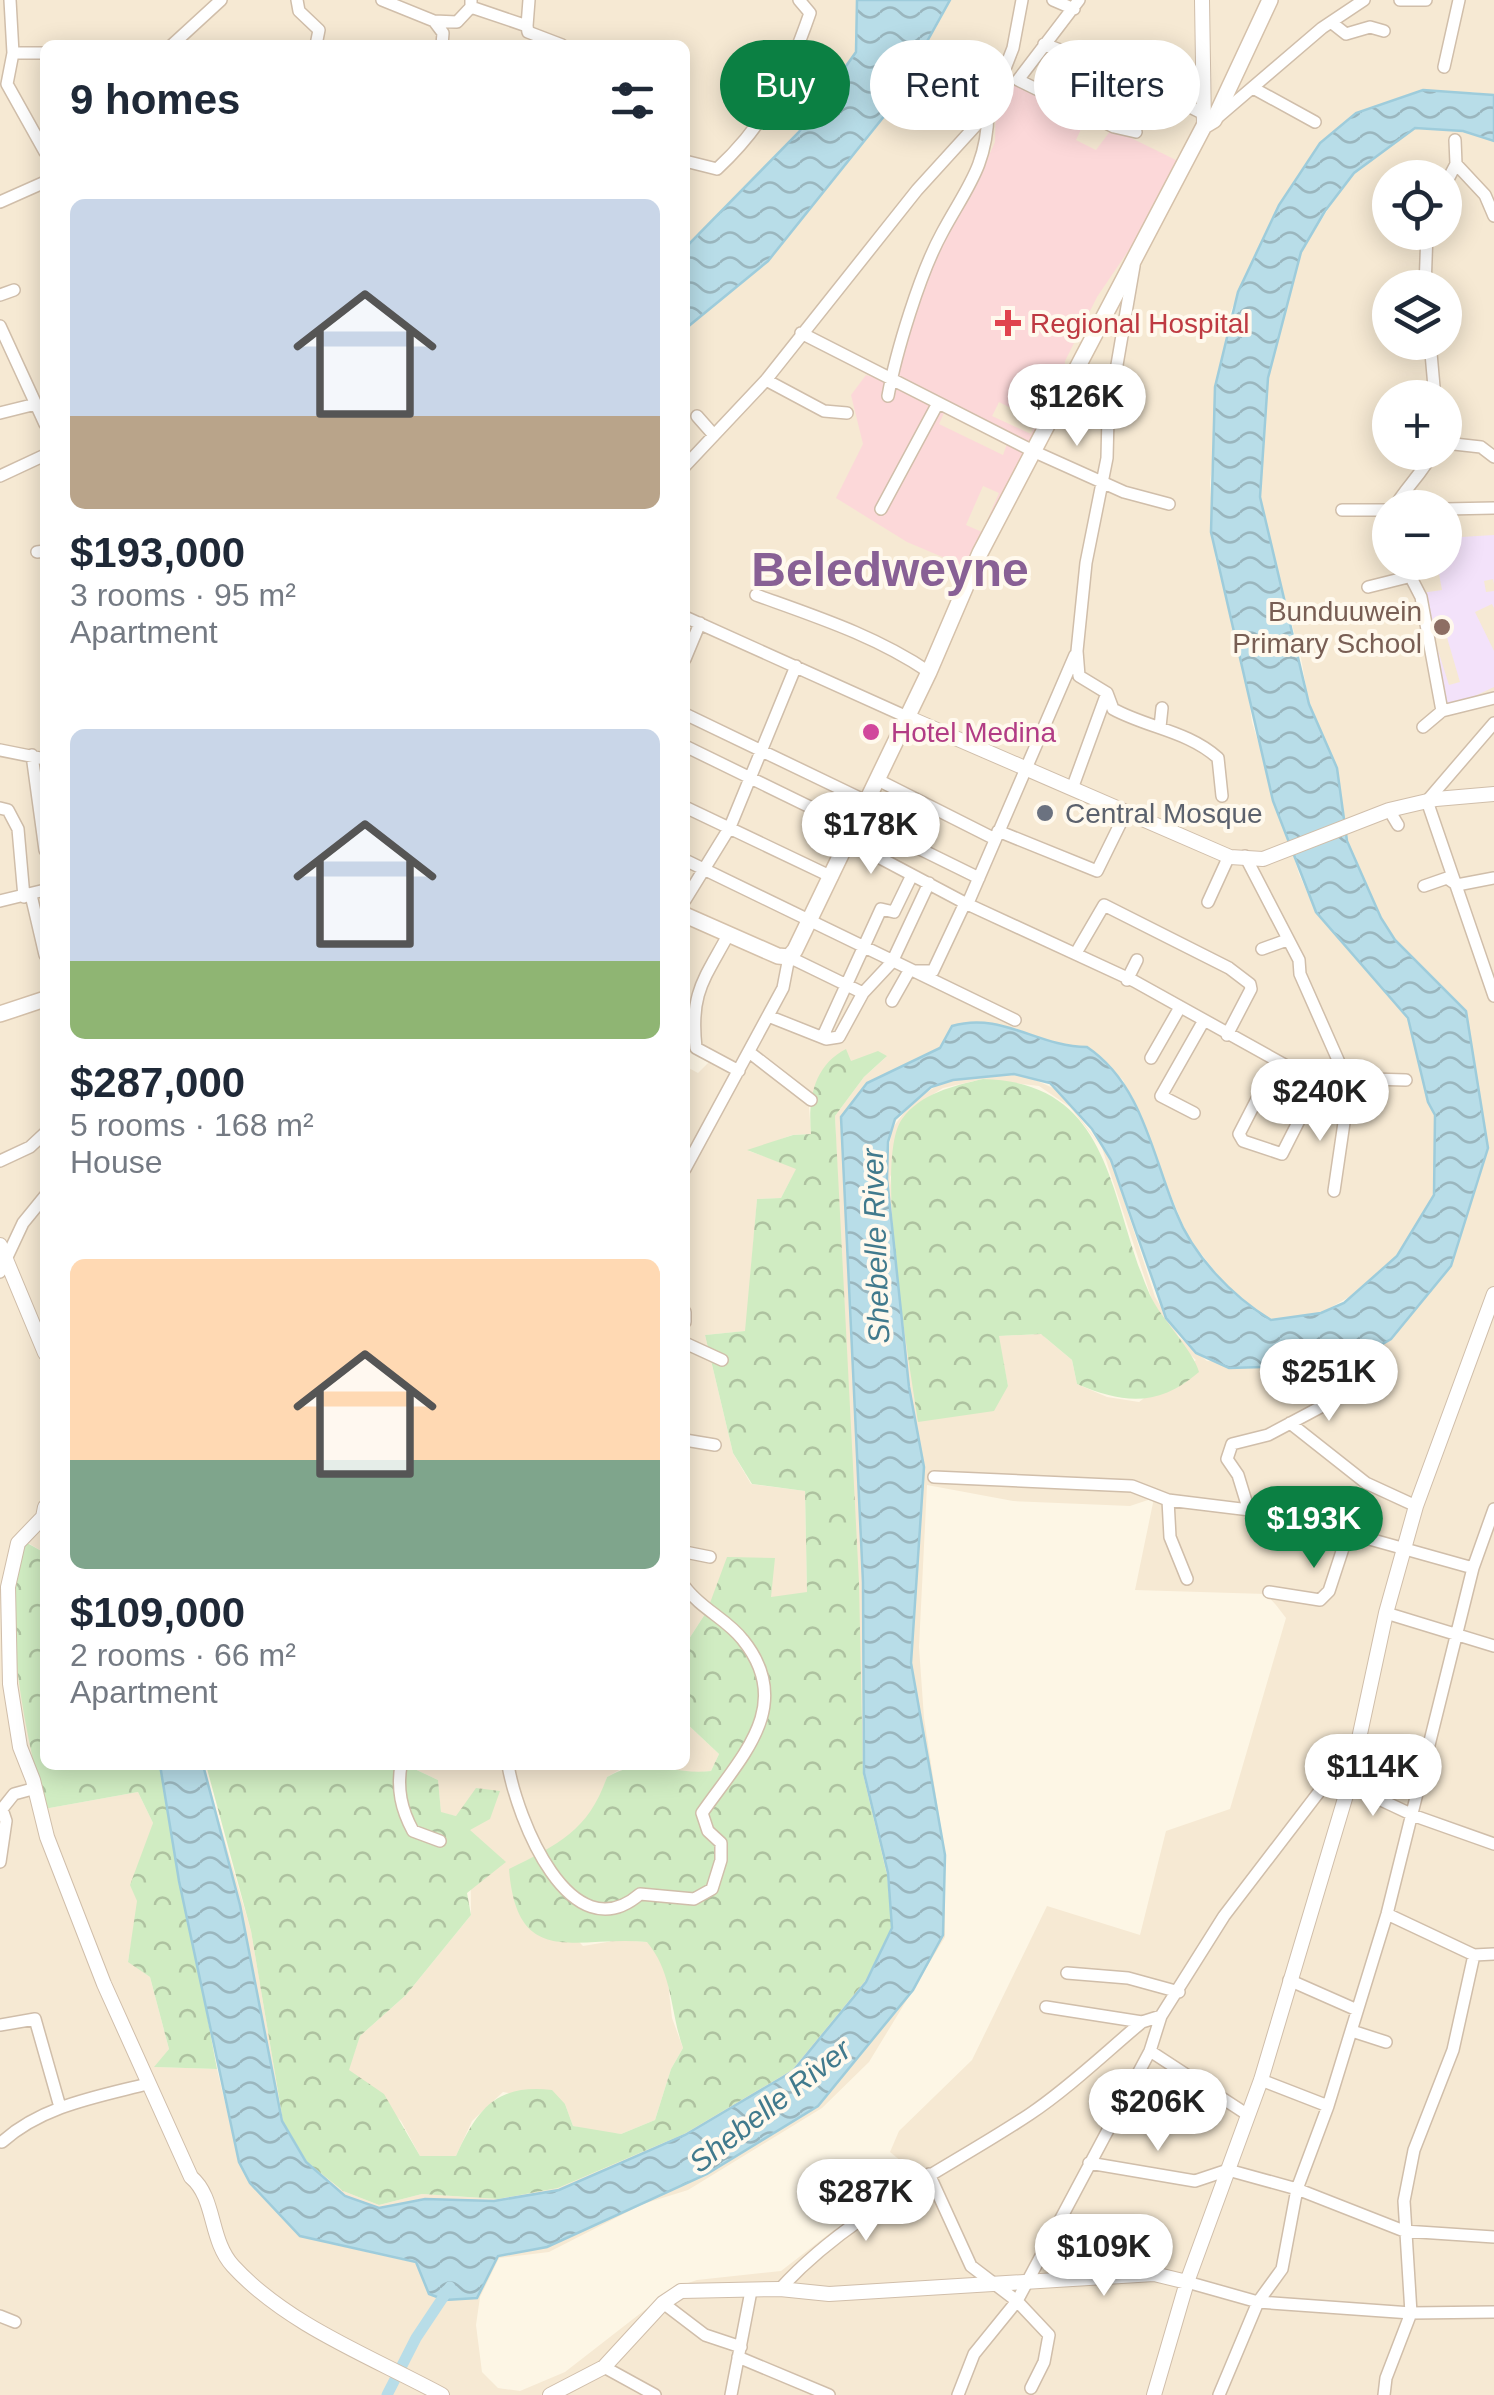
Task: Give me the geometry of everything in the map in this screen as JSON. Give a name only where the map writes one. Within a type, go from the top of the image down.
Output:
[{"type":"main road","points":[[690,918],[726,937],[789,957],[868,802],[973,568],[1270,0]]},
{"type":"main road","points":[[0,1014],[40,1000]]},
{"type":"street","points":[[10,0],[13,54],[4,71],[18,111],[40,144]]},
{"type":"street","points":[[177,40],[221,0]]},
{"type":"street","points":[[297,0],[300,11],[319,30],[317,40]]},
{"type":"street","points":[[382,0],[434,21],[457,22],[471,4],[526,34],[529,0]]},
{"type":"street","points":[[412,13],[419,0]]},
{"type":"street","points":[[690,163],[717,169],[786,83],[810,13],[798,0]]},
{"type":"street","points":[[1014,43],[1022,0]]},
{"type":"street","points":[[1047,40],[1076,4],[1053,0]]},
{"type":"street","points":[[1202,0],[1207,120]]},
{"type":"street","points":[[1207,120],[1364,0]]},
{"type":"street","points":[[1400,0],[1426,0]]},
{"type":"street","points":[[1444,67],[1459,0]]},
{"type":"street","points":[[434,21],[443,33],[442,40]]},
{"type":"street","points":[[1332,23],[1346,34],[1370,27],[1384,31]]},
{"type":"street","points":[[13,54],[40,53]]},
{"type":"street","points":[[1034,58],[1018,80],[1034,88]]},
{"type":"street","points":[[1253,88],[1315,122]]},
{"type":"street","points":[[1200,116],[1207,120]]},
{"type":"street","points":[[690,460],[766,380],[801,332],[973,130]]},
{"type":"street","points":[[888,396],[941,234],[967,197],[988,130]]},
{"type":"street","points":[[1127,130],[1136,132]]},
{"type":"street","points":[[1454,140],[1456,160]]},
{"type":"street","points":[[1462,171],[1484,195],[1494,216]]},
{"type":"street","points":[[1,199],[40,184]]},
{"type":"street","points":[[1134,258],[1124,378],[1086,563],[1077,651],[1079,676],[1107,692],[1113,709],[1202,743],[1218,758],[1222,796]]},
{"type":"street","points":[[0,294],[14,290]]},
{"type":"street","points":[[1,332],[40,413]]},
{"type":"street","points":[[801,332],[891,382],[1101,483],[1169,504]]},
{"type":"street","points":[[766,380],[824,411],[847,412]]},
{"type":"street","points":[[881,509],[938,402]]},
{"type":"street","points":[[0,413],[36,404]]},
{"type":"street","points":[[697,416],[712,433]]},
{"type":"street","points":[[1462,445],[1481,447],[1494,457]]},
{"type":"street","points":[[0,476],[40,458]]},
{"type":"street","points":[[1404,490],[1424,470]]},
{"type":"street","points":[[1462,509],[1494,508]]},
{"type":"street","points":[[1342,510],[1372,509]]},
{"type":"street","points":[[1368,588],[1395,580]]},
{"type":"street","points":[[1410,580],[1421,597],[1442,710]]},
{"type":"street","points":[[756,595],[866,636],[929,672]]},
{"type":"street","points":[[690,619],[1126,812],[1237,856],[1279,854],[1397,804],[1494,794]]},
{"type":"street","points":[[690,647],[700,623]]},
{"type":"street","points":[[909,971],[933,971],[979,878],[1077,651]]},
{"type":"street","points":[[690,893],[730,828],[796,666]]},
{"type":"street","points":[[1073,786],[1107,692]]},
{"type":"street","points":[[1423,727],[1442,710],[1494,698]]},
{"type":"street","points":[[1160,727],[1162,708]]},
{"type":"street","points":[[690,717],[868,802]]},
{"type":"street","points":[[1427,801],[1494,723]]},
{"type":"street","points":[[690,748],[854,830],[979,878]]},
{"type":"street","points":[[0,750],[38,757],[40,792]]},
{"type":"street","points":[[878,780],[995,834],[1097,871],[1126,812]]},
{"type":"street","points":[[1427,801],[1494,996]]},
{"type":"street","points":[[1397,804],[1398,825]]},
{"type":"street","points":[[0,808],[8,810],[18,829],[28,896],[40,938]]},
{"type":"street","points":[[690,808],[832,877]]},
{"type":"street","points":[[18,829],[40,826]]},
{"type":"street","points":[[854,830],[912,875],[1076,953],[1346,1099]]},
{"type":"street","points":[[1208,902],[1237,856]]},
{"type":"street","points":[[1237,856],[1287,940],[1342,1069],[1346,1099],[1334,1191]]},
{"type":"street","points":[[690,862],[1015,1020]]},
{"type":"street","points":[[823,1036],[881,909],[894,912],[912,875]]},
{"type":"street","points":[[1424,886],[1447,878],[1457,885],[1494,878]]},
{"type":"street","points":[[768,1016],[823,1036],[839,1037],[863,993],[892,962],[929,883]]},
{"type":"street","points":[[0,901],[40,892]]},
{"type":"street","points":[[1076,953],[1104,905],[1228,968],[1250,984],[1251,989],[1227,1035]]},
{"type":"street","points":[[726,937],[701,977],[694,1027],[696,1048],[738,1071]]},
{"type":"street","points":[[1262,948],[1287,940]]},
{"type":"street","points":[[1479,951],[1494,950]]},
{"type":"street","points":[[690,1160],[784,988],[789,957],[863,993]]},
{"type":"street","points":[[1128,980],[1137,960]]},
{"type":"street","points":[[892,1001],[909,971]]},
{"type":"street","points":[[1150,1058],[1178,1009]]},
{"type":"street","points":[[1194,1113],[1161,1096],[1203,1022]]},
{"type":"street","points":[[749,1052],[811,1100]]},
{"type":"street","points":[[1276,1062],[1238,1134],[1244,1140],[1282,1154],[1318,1083]]},
{"type":"street","points":[[1346,1099],[1371,1079],[1406,1080]]},
{"type":"street","points":[[0,1161],[40,1138]]},
{"type":"street","points":[[4,1267],[24,1223],[40,1202]]},
{"type":"street","points":[[0,1245],[4,1267],[40,1338]]},
{"type":"street","points":[[1154,2395],[1187,2282],[1260,2080],[1348,1784],[1362,1735],[1386,1613],[1416,1506],[1494,1294]]},
{"type":"street","points":[[690,1346],[722,1360]]},
{"type":"street","points":[[1248,1510],[1238,1475],[1227,1459],[1232,1444],[1290,1423],[1350,1392]]},
{"type":"street","points":[[1290,1423],[1366,1483],[1416,1506]]},
{"type":"street","points":[[690,1441],[716,1445]]},
{"type":"street","points":[[934,1477],[1132,1486],[1168,1500],[1314,1518],[1348,1533],[1472,1568]]},
{"type":"street","points":[[1168,1500],[1170,1537],[1187,1579]]},
{"type":"street","points":[[1220,2395],[1258,2302],[1282,2269],[1296,2188],[1328,2106],[1388,1914],[1415,1816],[1472,1568],[1494,1508]]},
{"type":"street","points":[[40,1520],[18,1543],[8,1587],[10,1684],[20,1747],[36,1788],[46,1837],[147,2084],[191,2177],[201,2186],[217,2246],[234,2267],[274,2302],[442,2395]]},
{"type":"street","points":[[1269,1592],[1320,1600],[1329,1591],[1348,1533]]},
{"type":"street","points":[[690,1553],[710,1557]]},
{"type":"street","points":[[510,1770],[543,1864],[587,1907],[609,1912],[624,1908],[640,1894],[694,1899],[712,1888],[722,1860],[721,1843],[708,1832],[702,1813],[764,1724],[764,1701],[760,1672],[741,1636],[690,1594]]},
{"type":"street","points":[[1386,1613],[1494,1646]]},
{"type":"street","points":[[958,2395],[974,2354],[1017,2301],[1150,2051],[1161,2016],[1224,1916],[1362,1735]]},
{"type":"street","points":[[401,1770],[399,1794],[412,1830],[440,1841]]},
{"type":"street","points":[[1348,1784],[1415,1816],[1494,1844]]},
{"type":"street","points":[[0,1862],[6,1821],[2,1809],[14,1794],[36,1788]]},
{"type":"street","points":[[1388,1914],[1474,1955],[1494,1954]]},
{"type":"street","points":[[1384,2395],[1386,2378],[1411,2313],[1404,2230],[1414,2150],[1453,2050],[1474,1955]]},
{"type":"street","points":[[1067,1973],[1128,1978],[1178,1992]]},
{"type":"street","points":[[1289,1980],[1357,2010]]},
{"type":"street","points":[[1046,2007],[1142,2022]]},
{"type":"street","points":[[780,2289],[808,2258],[929,2174],[1032,2113],[1142,2022],[1161,2016]]},
{"type":"street","points":[[0,2025],[35,2019],[60,2107]]},
{"type":"street","points":[[1352,2031],[1386,2042]]},
{"type":"street","points":[[1150,2051],[1248,2115]]},
{"type":"street","points":[[1260,2080],[1328,2106]]},
{"type":"street","points":[[1,2145],[26,2122],[60,2107],[147,2084]]},
{"type":"street","points":[[1089,2164],[1195,2181],[1228,2170],[1296,2188],[1404,2230],[1492,2235]]},
{"type":"street","points":[[929,2174],[966,2259],[1017,2301],[1049,2335],[1044,2362],[1030,2388]]},
{"type":"street","points":[[550,2395],[604,2367],[664,2303],[681,2291],[780,2289],[829,2294],[1154,2274],[1258,2302],[1411,2313],[1494,2312]]},
{"type":"street","points":[[731,2395],[750,2291]]},
{"type":"street","points":[[664,2303],[706,2335],[828,2395]]},
{"type":"street","points":[[0,2316],[14,2322]]},
{"type":"street","points":[[604,2367],[654,2395]]},
{"type":"shaded area","points":[[0,0],[857,0],[859,7],[857,52],[850,62],[850,40],[720,40],[720,130],[800,130],[690,243],[690,40],[40,40],[40,1550],[28,1543],[44,1809],[138,1792],[153,1823],[128,1961],[150,1977],[169,2049],[155,2067],[217,2069],[239,2162],[323,2242],[416,2263],[429,2294],[477,2298],[498,2256],[547,2247],[707,2174],[818,2106],[945,1855],[911,1663],[924,1467],[909,1387],[887,1179],[891,1130],[912,1102],[941,1083],[990,1074],[1026,1076],[1060,1091],[1111,1160],[1155,1297],[1179,1337],[1207,1361],[1326,1365],[1360,1357],[1391,1339],[1443,1274],[1488,1148],[1466,1012],[1395,940],[1347,841],[1337,768],[1309,704],[1260,497],[1262,449],[1268,378],[1294,275],[1301,252],[1339,192],[1354,173],[1415,128],[1463,131],[1494,141],[1494,2395],[0,2395]],"holes":[[[983,1079],[1039,1086],[1070,1107],[1102,1148],[1152,1300],[1182,1347],[1196,1360],[1139,1402],[1107,1397],[1077,1384],[1072,1360],[1041,1334],[998,1336],[1008,1386],[950,1415],[919,1421],[890,1177],[924,1100],[943,1088]],[[927,1485],[1013,1501],[1130,1506],[1154,1498],[1135,1590],[1266,1594],[1286,1618],[1230,1809],[1166,1831],[1140,1935],[1047,1906],[972,2060],[899,2131],[890,2152],[920,2177],[834,2230],[781,2271],[697,2280],[673,2288],[565,2372],[520,2391],[498,2388],[482,2372],[476,2325],[480,2297],[499,2258],[549,2252],[643,2204],[688,2190],[822,2108],[869,2062],[945,1937],[945,1855],[924,1718],[919,1647]]]},
{"type":"shaded area","points":[[950,0],[1494,0],[1494,95],[1472,92],[1279,205],[1229,315],[1210,483],[1215,557],[1244,664],[1252,722],[1299,874],[1316,912],[1408,1018],[1428,1102],[1435,1115],[1434,1195],[1412,1237],[1382,1274],[1363,1289],[1321,1313],[1271,1320],[1232,1293],[1188,1237],[1123,1080],[1087,1047],[1065,1047],[1017,1029],[952,1026],[940,1048],[866,1083],[864,1773],[888,1873],[892,1928],[887,1875],[863,1774],[835,1116],[864,1077],[886,1057],[809,1107],[811,1134],[792,1135],[749,1151],[797,1168],[781,1198],[757,1199],[746,1331],[705,1335],[733,1453],[751,1484],[805,1491],[807,1593],[707,1611],[690,1637],[690,1069],[698,1073],[713,1058],[690,1028],[690,325],[768,261],[873,130],[1014,130],[1014,40],[928,40]]},
{"type":"shaded area","name":"Regional Hospital","points":[[1017,82],[1034,90],[1034,130],[1081,130],[1076,140],[1096,150],[1115,130],[1178,161],[1137,238],[1097,297],[1065,361],[1064,380],[966,567],[907,542],[836,498],[863,444],[851,395],[866,375],[888,381],[949,225],[969,200],[995,142],[995,130],[1014,130]],"holes":[[[999,402],[1037,421],[1031,434],[992,416]],[[944,413],[1007,444],[1003,455],[939,424]],[[983,486],[999,493],[982,532],[966,525]]]},
{"type":"shaded area","name":"Bunduuwein Primary School","points":[[1494,535],[1494,584],[1493,579],[1484,581],[1486,592],[1494,591],[1494,608],[1492,604],[1475,612],[1494,651],[1494,687],[1445,710],[1415,580],[1421,593],[1442,590],[1440,580],[1462,580],[1462,537]],"holes":[[[1446,634],[1460,682],[1449,685],[1434,638]]]},
{"type":"shaded area","points":[[690,1727],[719,1754],[711,1771],[685,1774],[675,1770],[690,1770]]},
{"type":"shaded area","points":[[204,1770],[251,1931],[283,2121],[307,2162],[343,2191],[379,2205],[422,2194],[498,2199],[558,2188],[684,2134],[892,1928],[866,1982],[793,2071],[685,2135],[559,2190],[494,2201],[425,2199],[380,2208],[345,2196],[306,2162],[282,2121],[240,1905]]},
{"type":"shaded area","points":[[417,1770],[619,1770],[607,1777],[596,1810],[562,1842],[509,1870],[583,1946],[619,1940],[648,1942],[666,1964],[672,2018],[683,2048],[671,2069],[655,2120],[621,2134],[599,2132],[573,2126],[565,2104],[503,2092],[472,2121],[456,2156],[420,2156],[401,2121],[348,2070],[360,2036],[406,1995],[471,1915],[470,1830],[456,1816],[441,1813],[438,1780]]},
{"type":"green space","points":[[846,1049],[851,1061],[878,1051],[887,1056],[864,1077],[835,1116],[859,1582],[863,1774],[887,1875],[892,1928],[865,1981],[792,2070],[684,2134],[558,2188],[498,2199],[422,2194],[379,2205],[343,2191],[307,2162],[283,2121],[251,1931],[207,1770],[417,1770],[438,1780],[441,1812],[456,1816],[476,1788],[500,1791],[490,1819],[470,1830],[506,1862],[467,1893],[471,1915],[406,1995],[360,2036],[349,2070],[384,2094],[420,2156],[456,2156],[481,2112],[516,2091],[552,2090],[565,2104],[573,2126],[621,2134],[655,2120],[671,2069],[683,2048],[662,1966],[647,1942],[575,1943],[538,1935],[524,1922],[514,1901],[509,1869],[570,1834],[591,1811],[607,1777],[622,1770],[711,1771],[719,1754],[690,1727],[690,1637],[707,1611],[727,1557],[775,1558],[771,1597],[807,1592],[805,1491],[752,1484],[733,1453],[705,1335],[745,1331],[757,1199],[781,1198],[796,1169],[747,1150],[793,1135],[811,1134],[815,1085],[835,1056]]},
{"type":"green space","points":[[983,1079],[1026,1085],[1058,1101],[1082,1124],[1100,1152],[1150,1295],[1196,1364],[1199,1372],[1184,1383],[1141,1399],[1110,1395],[1077,1384],[1072,1360],[1041,1334],[999,1336],[1008,1386],[994,1411],[918,1422],[892,1218],[894,1141],[902,1119],[918,1103],[949,1088]]},
{"type":"green space","points":[[27,1543],[40,1550],[40,1770],[161,1770],[217,2069],[154,2067],[169,2049],[150,1977],[128,1962],[137,1901],[130,1885],[153,1823],[138,1792],[44,1809],[18,1679],[14,1612],[20,1547]]},
{"type":"water","points":[[857,0],[950,0],[928,40],[870,40],[873,130],[768,261],[690,325],[690,243],[800,130],[850,130],[850,60],[856,52]]},
{"type":"water","name":"Shebelle River","points":[[1423,90],[1494,95],[1494,141],[1463,131],[1415,128],[1354,173],[1301,252],[1268,378],[1260,497],[1309,704],[1337,768],[1347,841],[1395,940],[1466,1011],[1488,1148],[1451,1266],[1391,1339],[1360,1357],[1326,1365],[1229,1368],[1196,1353],[1166,1318],[1111,1160],[1092,1129],[1050,1083],[1014,1074],[953,1080],[931,1087],[895,1119],[888,1142],[887,1179],[909,1387],[924,1467],[911,1663],[945,1855],[943,1935],[913,1990],[818,2106],[707,2174],[547,2247],[498,2256],[477,2298],[445,2300],[429,2294],[416,2262],[300,2236],[250,2183],[239,2162],[179,1881],[161,1770],[204,1770],[240,1905],[282,2121],[306,2162],[345,2196],[379,2208],[425,2199],[494,2201],[559,2190],[685,2135],[793,2071],[866,1982],[892,1928],[888,1873],[864,1773],[863,1582],[841,1117],[867,1083],[940,1048],[952,1026],[970,1023],[1003,1026],[1052,1042],[1087,1047],[1106,1062],[1133,1100],[1183,1228],[1203,1259],[1228,1287],[1271,1320],[1321,1313],[1344,1303],[1397,1256],[1434,1195],[1435,1115],[1428,1102],[1408,1018],[1316,912],[1273,801],[1211,532],[1215,387],[1238,292],[1279,205],[1320,143],[1356,113]]},
{"type":"waterway","points":[[387,2395],[416,2338],[450,2287]]},
{"type":"place","name":"Regional Hospital","points":[[1008,323]]},
{"type":"place","name":"Bunduuwein Primary School","points":[[1442,627]]},
{"type":"place","name":"Hotel Medina","points":[[871,732]]},
{"type":"place","name":"Central Mosque","points":[[1045,813]]},
{"type":"district","name":"Beledweyne","points":[[890,569]]}]
